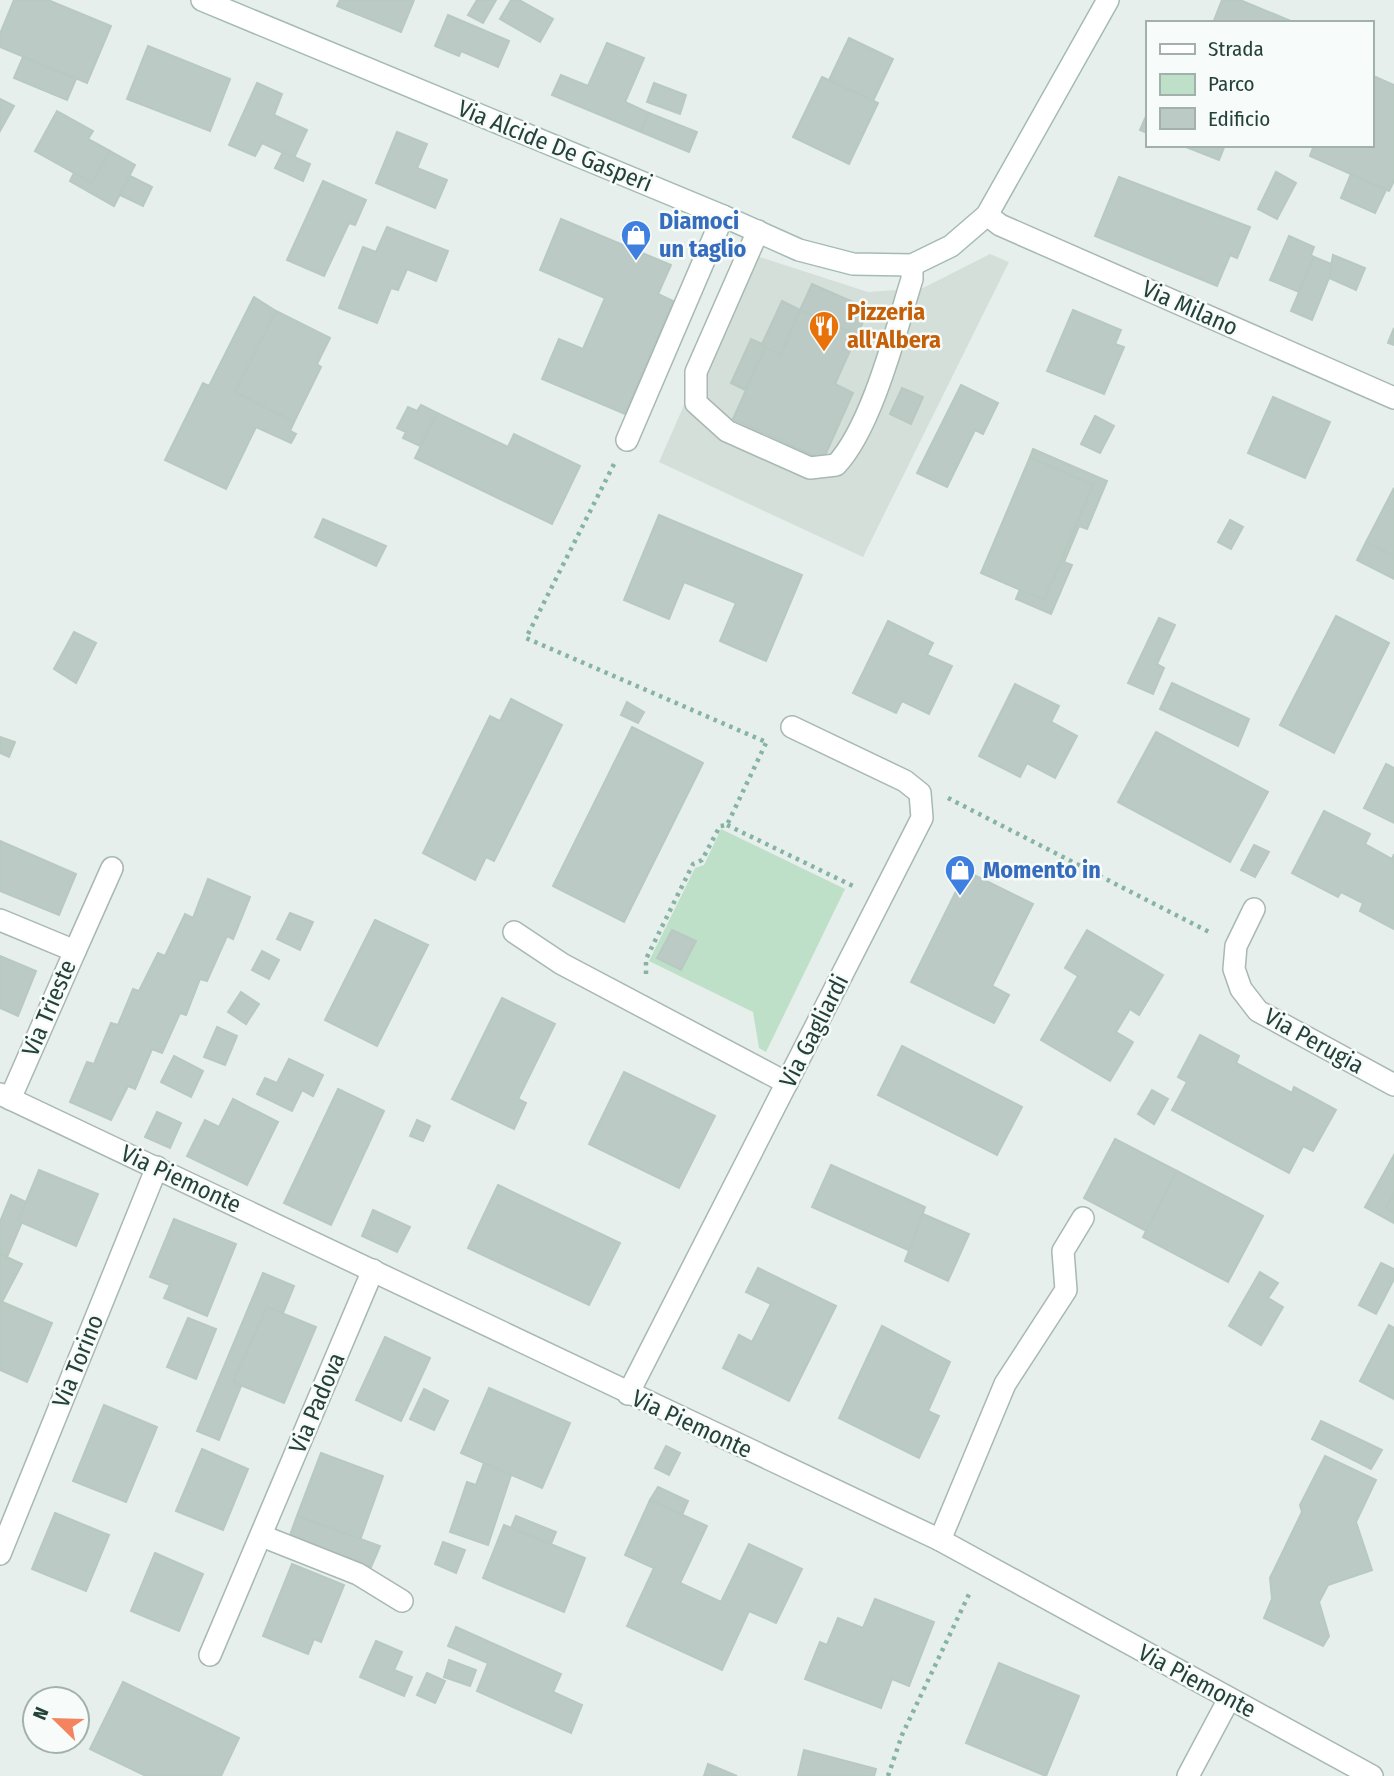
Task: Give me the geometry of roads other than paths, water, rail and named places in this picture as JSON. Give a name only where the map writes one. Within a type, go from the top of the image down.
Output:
[{"type":"street","name":"Via Alcide De Gasperi","points":[[202,0],[799,250],[853,264],[912,265],[951,246],[987,215],[1108,0]]},
{"type":"street","name":"Via Milano","points":[[987,215],[1000,225],[1394,398]]},
{"type":"street","points":[[627,440],[723,216]]},
{"type":"street","points":[[758,231],[696,372],[696,403],[727,430],[810,468],[836,465],[848,452],[885,369],[912,279],[912,265]]},
{"type":"street","name":"Via Gagliardi","points":[[628,1394],[922,818],[920,793],[905,780],[792,727]]},
{"type":"street","points":[[75,951],[112,868]]},
{"type":"street","name":"Via Perugia","points":[[1254,909],[1236,946],[1234,969],[1241,989],[1258,1011],[1394,1085]]},
{"type":"street","name":"Via Trieste","points":[[0,920],[75,951],[5,1097]]},
{"type":"street","points":[[514,932],[562,964],[787,1083]]},
{"type":"street","name":"Via Piemonte","points":[[5,1097],[940,1540],[1372,1776]]},
{"type":"street","name":"Via Torino","points":[[0,1554],[157,1167]]},
{"type":"street","points":[[940,1540],[1005,1384],[1066,1290],[1063,1251],[1083,1218]]},
{"type":"street","name":"Via Padova","points":[[210,1655],[373,1270]]},
{"type":"street","points":[[262,1536],[358,1574],[402,1601]]},
{"type":"street","points":[[1188,1776],[1229,1699]]},
{"type":"place","name":"Diamoci un taglio","points":[[636,262]]},
{"type":"place","name":"Pizzeria all'Albera","points":[[824,353]]},
{"type":"place","name":"Momento in","points":[[960,897]]}]
